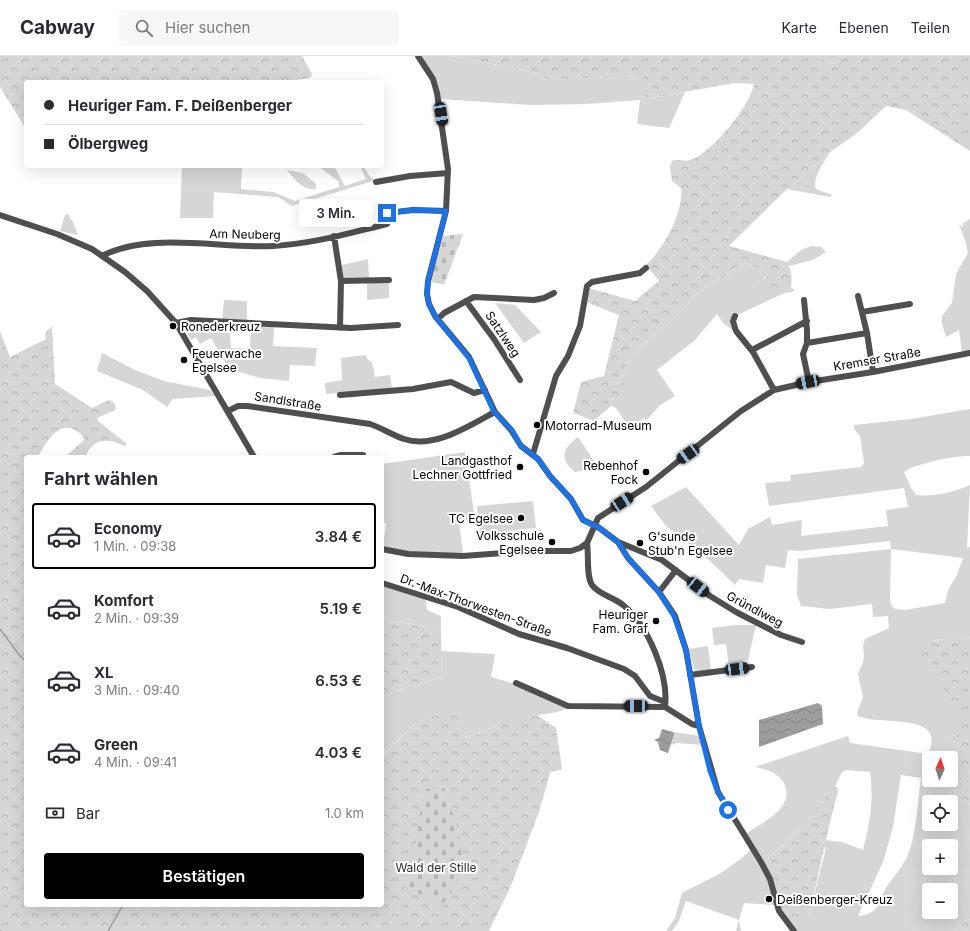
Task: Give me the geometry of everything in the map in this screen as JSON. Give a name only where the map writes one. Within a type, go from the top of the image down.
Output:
[{"type":"street","points":[[418,56],[432,79],[437,93],[445,142],[448,173],[446,211],[428,281],[427,294],[429,304],[438,319],[469,358],[494,412],[512,430],[521,446],[533,454],[571,499],[583,520],[618,542],[628,558],[659,592],[674,616],[686,650],[699,726],[718,792],[761,862],[770,880],[779,911],[794,931]]},
{"type":"street","points":[[376,182],[410,176],[448,173]]},
{"type":"street","points":[[387,213],[413,210],[446,211]]},
{"type":"street","points":[[0,215],[80,243],[102,256],[147,291],[176,323],[253,455]]},
{"type":"street","name":"Am Neuberg","points":[[102,256],[121,248],[142,244],[275,246],[298,244],[387,224]]},
{"type":"street","points":[[334,236],[341,281],[340,328]]},
{"type":"street","points":[[533,454],[556,376],[568,356],[580,326],[587,286],[592,282],[640,273],[646,268]]},
{"type":"street","points":[[341,281],[389,280]]},
{"type":"street","name":"Satzlweg","points":[[438,319],[444,313],[466,301],[480,297],[512,300],[534,300],[554,293]]},
{"type":"street","points":[[858,296],[867,333],[873,372]]},
{"type":"street","points":[[804,300],[807,343],[803,354],[808,382]]},
{"type":"street","name":"Satzlweg","points":[[466,301],[520,380]]},
{"type":"street","points":[[862,312],[910,304]]},
{"type":"street","points":[[735,316],[733,326],[753,352],[774,390]]},
{"type":"street","points":[[176,323],[191,320],[340,328],[398,326]]},
{"type":"street","points":[[753,352],[754,349],[806,321]]},
{"type":"street","points":[[807,343],[867,333]]},
{"type":"street","name":"Kremser Straße","points":[[587,543],[598,518],[646,487],[741,411],[774,390],[808,382],[873,372],[970,353]]},
{"type":"street","points":[[340,395],[413,389],[451,382],[474,393],[484,390]]},
{"type":"street","name":"Sandlstraße","points":[[228,411],[238,406],[247,406],[370,424],[383,428],[404,439],[426,442],[444,437],[494,412]]},
{"type":"street","name":"Gründlweg","points":[[618,542],[662,560],[718,602],[780,635],[802,642]]},
{"type":"street","points":[[384,549],[408,554],[463,556],[532,551],[571,551],[580,548],[587,543]]},
{"type":"street","points":[[516,683],[568,706],[665,704],[665,683],[657,656],[639,624],[622,604],[600,592],[591,583],[589,577],[587,543]]},
{"type":"street","points":[[659,592],[676,570]]},
{"type":"street","name":"Dr.-Max-Thorwesten-Straße","points":[[384,584],[458,607],[519,634],[567,648],[624,669],[636,676],[650,696],[665,704],[692,724],[699,726]]},
{"type":"street","points":[[690,675],[752,667]]},
{"type":"green space","points":[[0,56],[302,56],[312,74],[310,78],[296,80],[24,80],[24,126],[0,87]]},
{"type":"green space","points":[[421,56],[452,56],[529,71],[549,80],[642,76],[647,99],[685,92],[669,128],[637,124],[640,100],[587,104],[530,105],[440,99],[435,78]]},
{"type":"green space","points":[[452,56],[817,56],[833,64],[845,56],[970,56],[970,151],[906,110],[886,106],[856,134],[830,152],[787,189],[729,246],[787,262],[790,268],[791,276],[791,287],[789,290],[765,286],[759,289],[757,284],[768,276],[767,273],[746,263],[700,291],[668,324],[636,350],[619,379],[624,383],[625,391],[622,395],[613,398],[610,402],[611,406],[594,421],[573,413],[581,382],[604,376],[619,315],[586,302],[588,288],[635,301],[659,281],[646,265],[666,240],[676,218],[679,207],[681,188],[672,181],[670,167],[672,161],[685,161],[693,159],[711,147],[730,126],[746,104],[754,84],[734,83],[646,99],[642,76],[549,80],[529,71]]},
{"type":"green space","points":[[817,56],[845,56],[833,64]]},
{"type":"green space","points":[[830,152],[819,170],[815,180],[815,185],[816,189],[832,195],[830,197],[787,189]]},
{"type":"green space","points":[[182,168],[242,168],[241,189],[273,192],[295,201],[339,187],[339,182],[321,168],[335,168],[345,186],[366,179],[361,168],[364,168],[371,178],[376,180],[292,206],[278,197],[214,192],[213,218],[180,218]]},
{"type":"green space","points":[[287,170],[303,173],[316,184],[316,189],[303,186]]},
{"type":"green space","points":[[68,214],[78,235],[60,231],[65,215]]},
{"type":"green space","points":[[970,219],[970,351],[962,352],[959,330],[946,337],[942,324],[942,316],[952,303],[956,274],[968,253],[959,224],[963,227],[963,223]]},
{"type":"green space","points":[[463,234],[444,285],[430,281],[443,236]]},
{"type":"green space","points":[[811,246],[821,247],[826,252],[813,260],[789,266],[787,262],[801,250]]},
{"type":"green space","points":[[368,259],[369,278],[345,279],[343,277],[342,265]]},
{"type":"green space","points":[[746,263],[767,273],[768,276],[763,278],[765,285],[789,290],[791,287],[795,291],[782,294],[733,317],[735,332],[723,323],[717,314],[695,340],[657,370],[675,396],[660,405],[646,421],[644,418],[629,427],[615,407],[611,406],[610,402],[617,395],[622,395],[619,379],[636,350],[668,324],[700,291]]},
{"type":"green space","points":[[389,282],[389,298],[367,300],[367,283]]},
{"type":"green space","points":[[224,300],[247,301],[247,321],[222,320]]},
{"type":"green space","points":[[495,303],[515,305],[541,332],[524,343]]},
{"type":"green space","points":[[184,323],[229,324],[231,348],[250,349],[251,326],[274,327],[273,346],[317,348],[315,366],[290,365],[289,381],[260,378],[226,368],[225,362],[211,338],[200,344],[196,337],[191,340],[183,327]]},
{"type":"green space","points":[[52,326],[55,384],[92,408],[109,400],[113,402],[116,406],[115,410],[97,418],[98,421],[126,443],[126,446],[116,442],[105,441],[93,445],[87,455],[67,455],[84,440],[80,433],[70,428],[64,428],[53,435],[39,455],[24,455],[24,907],[384,907],[384,754],[415,723],[455,709],[466,738],[511,720],[537,715],[556,728],[562,768],[561,770],[552,771],[550,773],[539,812],[510,888],[489,931],[0,931],[0,331],[10,357],[46,339],[45,333]]},
{"type":"green space","points":[[102,353],[135,370],[164,381],[210,390],[215,396],[173,399],[167,407],[143,390],[97,371]]},
{"type":"green space","points":[[366,355],[367,359],[372,362],[375,377],[390,375],[392,389],[326,394],[325,383],[342,380],[341,358]]},
{"type":"green space","points":[[970,409],[970,456],[936,461],[916,466],[904,472],[916,495],[944,493],[970,485],[967,548],[970,547],[970,637],[935,640],[948,701],[969,715],[970,771],[960,802],[970,804],[970,919],[953,931],[797,931],[781,910],[809,916],[825,852],[824,840],[842,842],[863,850],[871,811],[872,792],[870,772],[846,770],[842,772],[832,793],[781,847],[763,862],[746,834],[776,813],[785,800],[786,792],[784,783],[779,777],[768,770],[755,767],[848,736],[850,743],[922,753],[922,787],[958,787],[958,751],[929,751],[932,740],[931,736],[927,730],[920,726],[910,723],[875,720],[858,716],[857,713],[863,697],[858,674],[864,659],[863,645],[865,639],[889,628],[888,616],[873,617],[872,604],[830,609],[801,606],[797,595],[798,559],[891,549],[890,541],[799,551],[788,550],[785,568],[766,565],[763,583],[739,579],[735,585],[709,560],[666,526],[651,506],[686,487],[739,545],[748,529],[770,517],[772,525],[802,520],[801,536],[888,526],[886,510],[908,507],[904,488],[769,506],[765,483],[790,481],[790,475],[861,467],[864,463],[860,436],[854,429],[854,425],[911,419]],"holes":[[[891,549],[963,558],[957,575],[948,590],[945,603],[905,610],[895,609],[892,606],[890,600]],[[901,775],[921,778],[915,828],[910,848],[907,857],[886,888],[874,910],[865,915],[858,916],[883,862],[893,827]]]},
{"type":"green space","points":[[578,437],[596,464],[587,470],[575,472],[566,463],[564,454],[573,441]]},
{"type":"green space","points":[[465,452],[475,519],[459,521],[463,554],[408,552],[384,547],[386,523],[384,523],[384,464]]},
{"type":"green space","points":[[533,501],[536,528],[480,534],[477,506]]},
{"type":"green space","points":[[384,585],[424,599],[426,601],[427,610],[441,616],[441,629],[384,619]]},
{"type":"green space","points":[[384,619],[441,629],[442,677],[401,689],[384,696]]},
{"type":"green space","points":[[735,625],[756,625],[748,660],[743,660],[742,666],[729,668],[726,644],[714,645],[712,628]]},
{"type":"green space","points":[[970,637],[970,771],[958,761],[958,751],[947,751],[968,715],[947,701],[941,675],[916,657],[919,650],[924,645],[938,640]]},
{"type":"green space","points":[[708,646],[711,670],[695,672],[689,649]]},
{"type":"green space","points":[[441,651],[495,654],[491,677],[515,684],[567,708],[558,712],[512,721],[465,738],[455,710],[415,723],[384,754],[384,696],[401,689],[442,677]]},
{"type":"green space","points":[[673,732],[700,736],[703,745],[677,743],[671,745]]},
{"type":"green space","points":[[970,771],[970,804],[960,802]]},
{"type":"green space","points":[[836,786],[838,792],[809,916],[802,921],[798,921],[781,910],[763,862],[781,847]]},
{"type":"green space","name":"Wald der Stille","points":[[444,788],[458,833],[461,847],[461,861],[459,875],[453,890],[443,904],[404,887],[414,854],[424,789]]},
{"type":"green space","points":[[751,849],[768,880],[775,905],[744,903],[739,920],[686,901],[679,921],[675,918],[682,893],[721,873],[742,858]]},
{"type":"green space","points":[[675,918],[679,921],[672,931],[666,931]]},
{"type":"green space","points":[[970,919],[970,931],[953,931]]},
{"type":"green space","points":[[739,920],[741,931],[736,931]]},
{"type":"water","points":[[818,703],[822,706],[823,724],[759,747],[759,720]]},
{"type":"water","points":[[662,729],[673,732],[674,734],[668,753],[660,750],[658,742],[654,740],[659,738]]},
{"type":"waterway","points":[[0,629],[24,659]]},
{"type":"waterway","points":[[108,931],[122,907]]},
{"type":"place","name":"Ronederkreuz","points":[[173,326]]},
{"type":"place","name":"Feuerwache Egelsee","points":[[184,360]]},
{"type":"place","name":"Motorrad-Museum","points":[[537,425]]},
{"type":"place","name":"Landgasthof Lechner Gottfried","points":[[520,467]]},
{"type":"place","name":"Rebenhof Fock","points":[[646,472]]},
{"type":"place","name":"TC Egelsee","points":[[521,518]]},
{"type":"place","name":"Volksschule Egelsee","points":[[552,542]]},
{"type":"place","name":"G'sunde Stub'n Egelsee","points":[[640,543]]},
{"type":"place","name":"Heuriger Fam. Graf","points":[[656,621]]},
{"type":"place","name":"Deißenberger-Kreuz","points":[[769,899]]},
{"type":"route","points":[[387,213],[413,210],[446,211],[428,281],[427,294],[429,304],[435,316],[469,358],[494,412],[512,430],[521,446],[538,459],[550,476],[571,499],[583,520],[605,531],[618,542],[628,558],[648,579],[666,602],[681,632],[686,650],[699,726],[710,771],[718,792],[728,810]]}]
